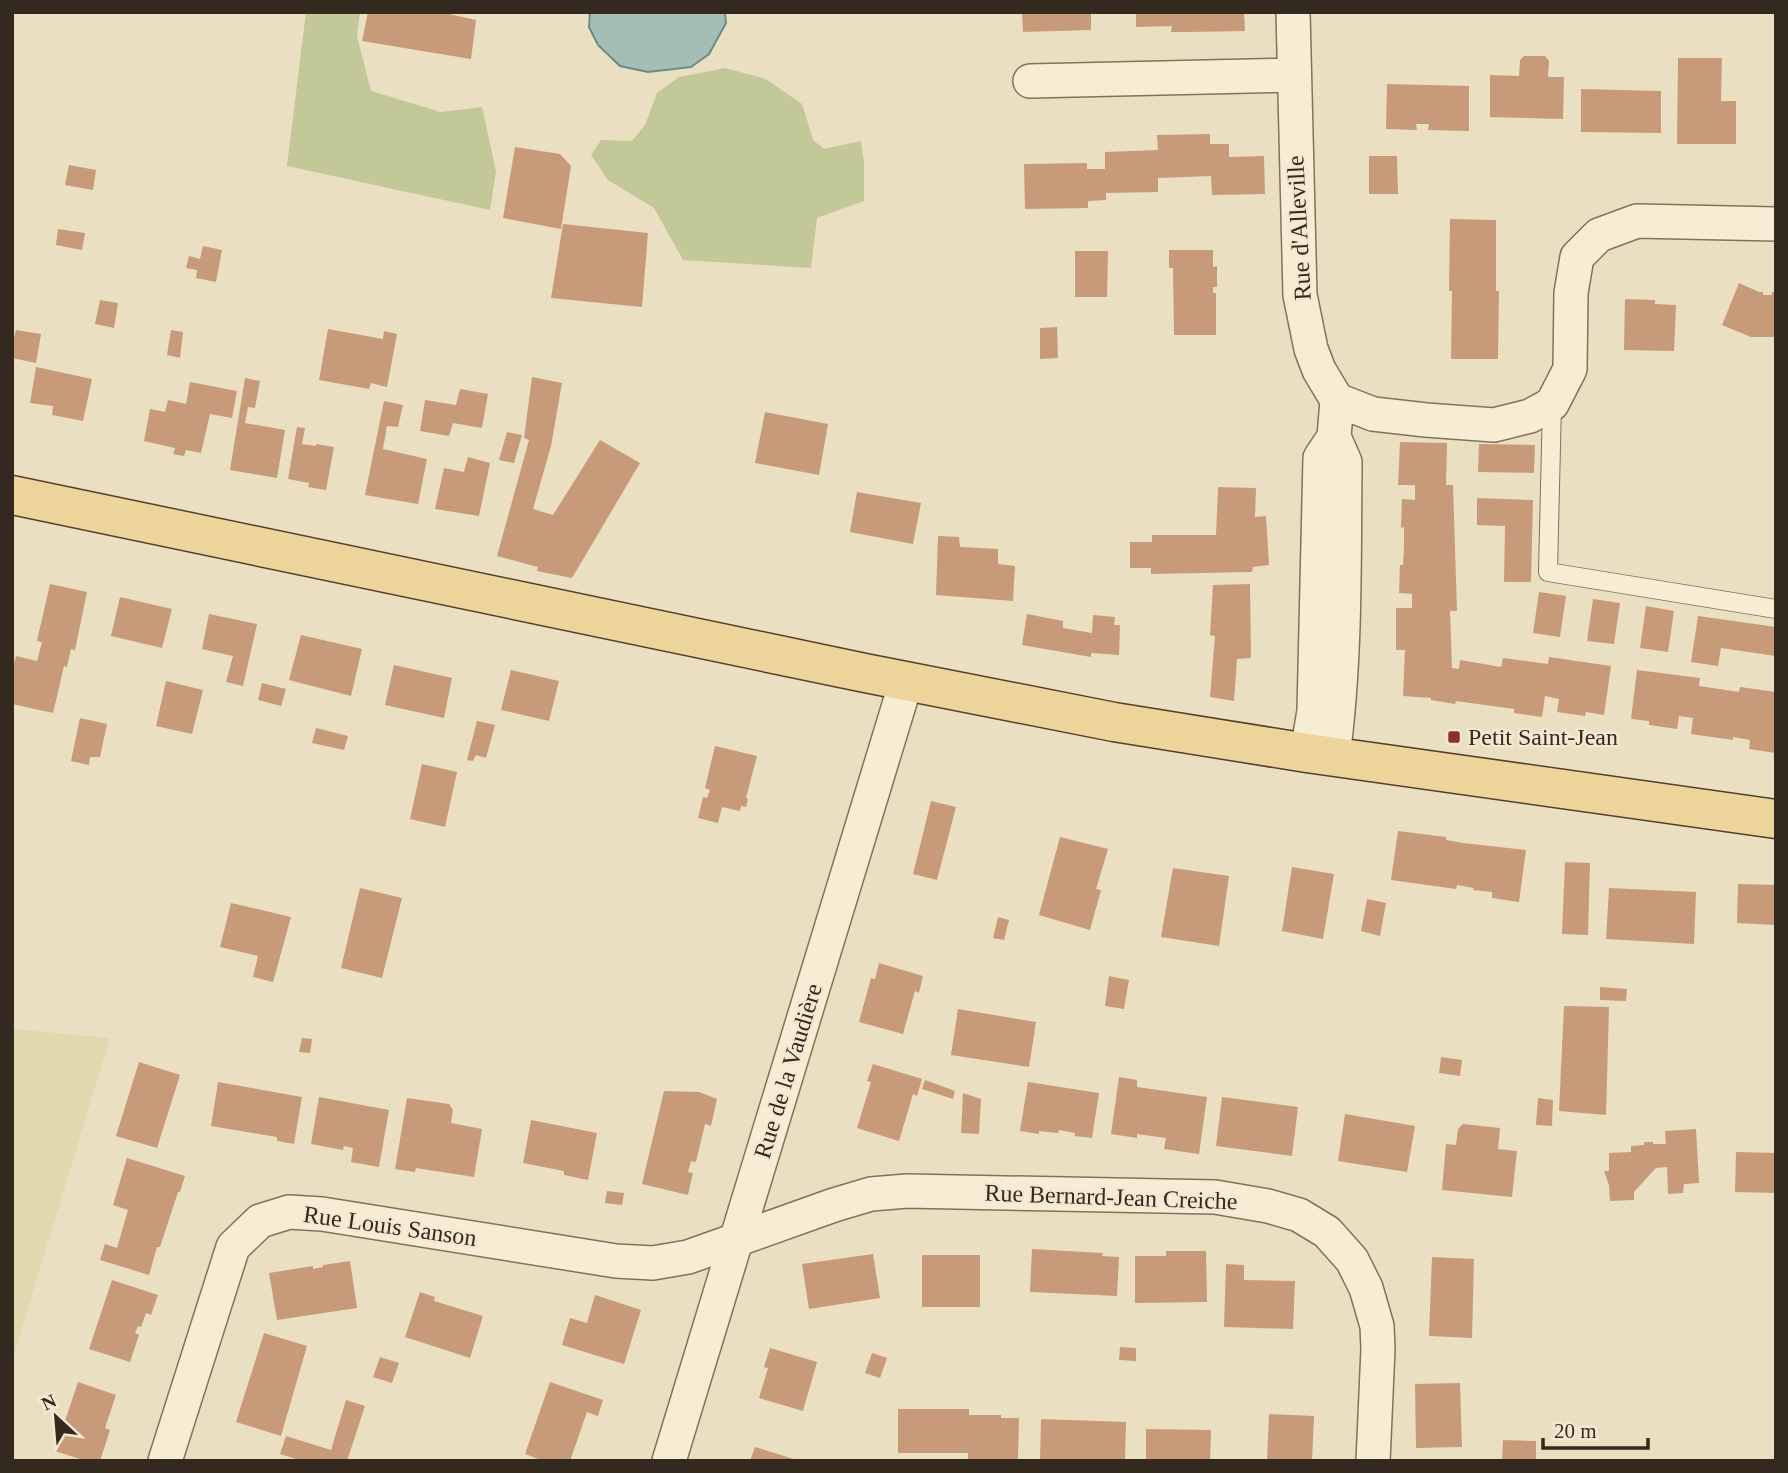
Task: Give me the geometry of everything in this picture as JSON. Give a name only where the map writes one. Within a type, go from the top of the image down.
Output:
[{"type":"main road","points":[[12,495],[905,682],[1114,722],[1320,755],[1776,819]]},
{"type":"street","name":"Rue d'Alleville","points":[[1293,12],[1300,295],[1311,349],[1319,370],[1337,400]]},
{"type":"street","points":[[1030,81],[1294,75]]},
{"type":"street","points":[[1320,755],[1339,714],[1342,659],[1345,462],[1334,437],[1337,400],[1373,414],[1426,420],[1494,425],[1530,416],[1552,404],[1570,369],[1571,293],[1577,257],[1599,235],[1637,221],[1776,224]]},
{"type":"street","name":"Rue de la Vaudière","points":[[669,1461],[905,682]]},
{"type":"street","name":"Rue Bernard-Jean Creiche","points":[[737,1241],[834,1205],[871,1195],[907,1191],[1215,1197],[1268,1206],[1299,1215],[1327,1232],[1352,1260],[1366,1288],[1377,1325],[1378,1349],[1373,1461]]},
{"type":"street","name":"Rue Louis Sanson","points":[[165,1461],[233,1247],[260,1221],[289,1212],[322,1214],[616,1261],[653,1263],[688,1257],[737,1241]]},
{"type":"lane","points":[[1552,404],[1548,572],[1776,609]]},
{"type":"shaded area","points":[[12,1029],[110,1038],[12,1361]]},
{"type":"green space","points":[[306,12],[360,12],[357,36],[371,91],[441,112],[482,107],[496,171],[490,210],[287,166]]},
{"type":"green space","points":[[725,68],[766,79],[802,104],[813,140],[824,149],[861,141],[864,201],[817,218],[811,268],[683,260],[654,208],[608,180],[591,155],[601,140],[632,141],[645,125],[657,93],[679,77]]},
{"type":"water","points":[[590,12],[725,12],[726,23],[709,54],[691,67],[648,72],[620,66],[598,45],[589,27]]},
{"type":"building","points":[[368,12],[440,12],[476,20],[471,59],[362,41]]},
{"type":"building","points":[[1022,12],[1091,12],[1091,30],[1023,32]]},
{"type":"building","points":[[1136,12],[1244,12],[1245,31],[1171,32],[1172,26],[1136,27]]},
{"type":"building","points":[[1524,56],[1545,56],[1549,61],[1548,77],[1564,77],[1563,119],[1490,117],[1490,75],[1519,76],[1520,60]]},
{"type":"building","points":[[1678,58],[1722,58],[1721,101],[1736,101],[1736,144],[1677,144]]},
{"type":"building","points":[[1387,84],[1469,86],[1469,131],[1428,130],[1429,124],[1416,124],[1417,130],[1386,129]]},
{"type":"building","points":[[1581,89],[1661,91],[1661,133],[1581,132]]},
{"type":"building","points":[[1210,134],[1210,144],[1229,144],[1229,157],[1264,156],[1265,194],[1212,195],[1211,176],[1158,178],[1158,192],[1106,193],[1106,200],[1088,201],[1088,208],[1025,209],[1024,164],[1087,163],[1087,169],[1105,169],[1105,152],[1158,150],[1157,135]]},
{"type":"building","points":[[515,147],[560,154],[571,166],[561,229],[503,218]]},
{"type":"building","points":[[1369,156],[1397,156],[1398,194],[1369,194]]},
{"type":"building","points":[[69,165],[96,170],[93,190],[65,185]]},
{"type":"building","points":[[1450,219],[1496,220],[1498,359],[1451,359]]},
{"type":"building","points":[[563,224],[648,233],[642,307],[551,298]]},
{"type":"building","points":[[58,229],[85,233],[82,250],[56,245]]},
{"type":"building","points":[[203,246],[222,250],[216,282],[196,278],[197,270],[186,268],[189,256],[200,259]]},
{"type":"building","points":[[1169,250],[1213,250],[1213,267],[1217,266],[1217,287],[1213,287],[1213,293],[1216,293],[1216,335],[1174,335],[1173,268],[1169,268]]},
{"type":"building","points":[[1075,251],[1108,251],[1107,297],[1075,297]]},
{"type":"building","points":[[1739,283],[1763,292],[1763,295],[1776,292],[1776,337],[1751,337],[1722,325]]},
{"type":"building","points":[[1625,299],[1655,300],[1655,304],[1676,305],[1674,351],[1624,350]]},
{"type":"building","points":[[100,300],[118,303],[114,328],[95,324]]},
{"type":"building","points":[[1057,327],[1058,358],[1040,359],[1040,328]]},
{"type":"building","points":[[328,329],[383,339],[384,331],[397,334],[387,387],[371,383],[369,389],[319,380]]},
{"type":"building","points":[[16,330],[41,334],[36,363],[12,358]]},
{"type":"building","points":[[171,330],[183,332],[180,358],[167,355]]},
{"type":"building","points":[[36,367],[92,379],[83,421],[52,415],[53,406],[30,403]]},
{"type":"building","points":[[532,377],[562,383],[551,446],[533,509],[553,515],[600,440],[640,463],[572,578],[537,571],[538,567],[497,556],[529,440],[524,438]]},
{"type":"building","points":[[245,378],[260,381],[255,408],[248,407],[245,423],[285,430],[277,478],[230,470]]},
{"type":"building","points":[[190,382],[237,391],[232,418],[210,414],[201,453],[186,450],[184,456],[173,454],[175,448],[144,441],[150,409],[165,412],[168,400],[186,404]]},
{"type":"building","points":[[460,389],[488,394],[482,428],[453,423],[449,436],[420,431],[425,400],[456,405]]},
{"type":"building","points":[[384,401],[403,405],[398,427],[387,426],[383,449],[427,459],[418,504],[365,495]]},
{"type":"building","points":[[765,412],[828,424],[819,475],[755,463]]},
{"type":"building","points":[[297,427],[305,428],[302,444],[334,447],[326,490],[308,487],[309,483],[288,479]]},
{"type":"building","points":[[507,432],[522,435],[514,463],[499,460]]},
{"type":"building","points":[[1400,442],[1447,443],[1446,485],[1453,485],[1457,611],[1450,611],[1452,668],[1459,669],[1460,660],[1501,667],[1503,658],[1548,664],[1549,657],[1611,666],[1604,715],[1586,712],[1585,716],[1557,712],[1559,699],[1545,696],[1542,717],[1514,713],[1514,709],[1403,696],[1405,650],[1396,650],[1396,608],[1412,608],[1412,594],[1399,593],[1404,547],[1404,527],[1401,528],[1402,499],[1415,500],[1415,485],[1398,485]]},
{"type":"building","points":[[1479,444],[1535,445],[1534,473],[1478,472]]},
{"type":"building","points":[[468,457],[490,463],[479,516],[435,509],[444,468],[464,472]]},
{"type":"building","points":[[1218,487],[1256,488],[1255,517],[1266,516],[1269,565],[1253,567],[1252,572],[1151,574],[1151,568],[1130,568],[1130,542],[1152,542],[1152,535],[1216,535]]},
{"type":"building","points":[[857,492],[921,503],[913,544],[850,532]]},
{"type":"building","points":[[1477,498],[1533,500],[1531,582],[1504,582],[1505,526],[1477,525]]},
{"type":"building","points":[[938,536],[959,537],[960,547],[998,549],[998,564],[1015,566],[1013,601],[936,595]]},
{"type":"building","points":[[50,584],[87,592],[75,650],[71,649],[67,667],[64,666],[53,713],[12,704],[12,671],[16,656],[37,661],[42,642],[37,641]]},
{"type":"building","points":[[1250,584],[1251,658],[1237,659],[1234,701],[1210,697],[1215,636],[1210,635],[1213,585]]},
{"type":"building","points":[[1539,592],[1566,596],[1560,637],[1533,633]]},
{"type":"building","points":[[120,597],[172,609],[162,648],[111,636]]},
{"type":"building","points":[[1593,599],[1620,603],[1614,644],[1587,641]]},
{"type":"building","points":[[1646,606],[1674,611],[1668,652],[1640,648]]},
{"type":"building","points":[[209,614],[257,624],[243,686],[226,682],[233,656],[202,649]]},
{"type":"building","points":[[1027,614],[1063,621],[1063,628],[1092,633],[1093,615],[1115,617],[1114,625],[1120,625],[1119,655],[1091,653],[1091,657],[1022,645]]},
{"type":"building","points":[[1698,616],[1776,627],[1776,656],[1721,648],[1718,666],[1691,662]]},
{"type":"building","points":[[301,635],[362,649],[351,696],[289,680]]},
{"type":"building","points":[[394,665],[452,678],[444,718],[385,705]]},
{"type":"building","points":[[511,670],[559,681],[549,721],[501,710]]},
{"type":"building","points":[[1637,670],[1700,678],[1699,686],[1739,692],[1740,687],[1776,692],[1776,753],[1749,749],[1750,740],[1691,734],[1693,718],[1679,716],[1677,729],[1631,719]]},
{"type":"building","points":[[166,681],[203,690],[192,734],[156,726]]},
{"type":"building","points":[[262,683],[286,689],[281,706],[258,700]]},
{"type":"building","points":[[80,718],[107,724],[100,757],[90,757],[89,765],[71,761]]},
{"type":"building","points":[[477,721],[495,725],[486,758],[476,755],[473,761],[467,760]]},
{"type":"building","points":[[316,728],[348,736],[344,750],[312,743]]},
{"type":"building","points":[[715,746],[757,756],[746,807],[741,806],[740,811],[722,807],[718,823],[698,818],[703,797],[707,798],[710,790],[705,788]]},
{"type":"building","points":[[422,764],[457,772],[445,827],[410,819]]},
{"type":"building","points":[[931,801],[956,807],[937,880],[913,874]]},
{"type":"building","points":[[1398,831],[1446,837],[1446,840],[1463,843],[1526,850],[1519,902],[1492,898],[1492,892],[1457,885],[1456,889],[1391,880]]},
{"type":"building","points":[[1060,837],[1108,849],[1096,889],[1101,890],[1090,930],[1039,915]]},
{"type":"building","points":[[1565,862],[1590,863],[1588,935],[1562,934]]},
{"type":"building","points":[[1292,867],[1334,874],[1323,939],[1282,931]]},
{"type":"building","points":[[1173,868],[1229,876],[1219,946],[1161,937]]},
{"type":"building","points":[[1738,884],[1776,885],[1776,925],[1737,923]]},
{"type":"building","points":[[360,888],[402,898],[382,978],[341,968]]},
{"type":"building","points":[[1609,888],[1696,892],[1694,944],[1606,939]]},
{"type":"building","points":[[1367,899],[1386,903],[1380,936],[1361,931]]},
{"type":"building","points":[[231,903],[291,917],[273,982],[253,977],[258,956],[220,947]]},
{"type":"building","points":[[998,917],[1009,920],[1004,940],[993,938]]},
{"type":"building","points":[[879,963],[923,976],[919,993],[915,991],[903,1034],[859,1022],[871,978],[875,979]]},
{"type":"building","points":[[1109,976],[1129,980],[1124,1009],[1105,1006]]},
{"type":"building","points":[[1600,987],[1627,989],[1626,1001],[1600,1000]]},
{"type":"building","points":[[1564,1006],[1609,1007],[1606,1115],[1559,1111]]},
{"type":"building","points":[[958,1009],[1036,1022],[1029,1067],[951,1055]]},
{"type":"building","points":[[302,1038],[312,1039],[310,1053],[299,1052]]},
{"type":"building","points":[[1441,1057],[1462,1060],[1460,1076],[1439,1073]]},
{"type":"building","points":[[139,1062],[180,1075],[157,1148],[116,1136]]},
{"type":"building","points":[[873,1064],[922,1079],[917,1096],[913,1094],[899,1141],[857,1128],[871,1082],[867,1081]]},
{"type":"building","points":[[1119,1077],[1137,1080],[1137,1087],[1207,1097],[1199,1154],[1164,1149],[1166,1138],[1137,1134],[1137,1138],[1111,1134]]},
{"type":"building","points":[[925,1080],[955,1091],[953,1099],[922,1089]]},
{"type":"building","points":[[218,1082],[302,1097],[294,1144],[277,1141],[277,1137],[211,1126]]},
{"type":"building","points":[[1028,1082],[1099,1093],[1092,1138],[1059,1130],[1058,1133],[1039,1131],[1039,1134],[1020,1131]]},
{"type":"building","points":[[664,1091],[699,1092],[717,1099],[711,1126],[705,1124],[696,1162],[691,1161],[688,1172],[693,1173],[688,1195],[642,1184]]},
{"type":"building","points":[[963,1093],[981,1099],[979,1134],[961,1133]]},
{"type":"building","points":[[319,1097],[389,1110],[379,1167],[351,1162],[353,1148],[344,1146],[343,1150],[311,1144]]},
{"type":"building","points":[[1222,1097],[1298,1107],[1292,1156],[1216,1146]]},
{"type":"building","points":[[407,1098],[449,1104],[453,1110],[451,1123],[482,1129],[474,1177],[416,1168],[415,1172],[395,1169]]},
{"type":"building","points":[[1538,1098],[1553,1100],[1552,1126],[1536,1125]]},
{"type":"building","points":[[1345,1114],[1415,1126],[1407,1172],[1338,1161]]},
{"type":"building","points":[[531,1120],[597,1133],[588,1180],[564,1175],[564,1171],[523,1163]]},
{"type":"building","points":[[1463,1124],[1500,1128],[1498,1149],[1517,1151],[1512,1197],[1442,1190],[1446,1144],[1456,1145],[1458,1129]]},
{"type":"building","points":[[1696,1129],[1699,1183],[1684,1184],[1683,1193],[1668,1194],[1667,1167],[1656,1168],[1634,1192],[1634,1200],[1610,1201],[1609,1185],[1604,1171],[1609,1171],[1609,1153],[1631,1152],[1631,1146],[1644,1145],[1644,1142],[1666,1144],[1665,1131]]},
{"type":"building","points":[[1736,1152],[1776,1153],[1776,1193],[1735,1192]]},
{"type":"building","points":[[127,1158],[185,1176],[149,1275],[100,1260],[105,1244],[117,1248],[128,1210],[113,1205]]},
{"type":"building","points":[[607,1191],[624,1193],[622,1205],[605,1203]]},
{"type":"building","points":[[1032,1249],[1103,1253],[1102,1256],[1119,1257],[1117,1296],[1030,1292]]},
{"type":"building","points":[[1166,1251],[1206,1251],[1207,1302],[1135,1303],[1135,1256],[1166,1256]]},
{"type":"building","points":[[873,1254],[880,1298],[809,1309],[802,1264]]},
{"type":"building","points":[[922,1255],[980,1255],[980,1307],[922,1307]]},
{"type":"building","points":[[1432,1257],[1474,1259],[1472,1338],[1429,1336]]},
{"type":"building","points":[[350,1261],[357,1308],[277,1320],[269,1273],[313,1266],[313,1269]]},
{"type":"building","points":[[1226,1264],[1244,1265],[1244,1280],[1295,1281],[1293,1329],[1224,1327]]},
{"type":"building","points":[[112,1280],[158,1295],[151,1315],[146,1313],[141,1327],[138,1326],[135,1333],[139,1335],[130,1362],[89,1349]]},
{"type":"building","points":[[420,1292],[435,1297],[434,1301],[483,1316],[470,1358],[405,1337]]},
{"type":"building","points":[[595,1295],[641,1310],[624,1364],[562,1345],[570,1318],[587,1323]]},
{"type":"building","points":[[264,1333],[307,1346],[281,1436],[236,1422]]},
{"type":"building","points":[[1120,1347],[1136,1348],[1136,1361],[1119,1360]]},
{"type":"building","points":[[770,1348],[817,1362],[803,1411],[759,1398],[768,1368],[764,1367]]},
{"type":"building","points":[[872,1353],[887,1358],[880,1378],[865,1373]]},
{"type":"building","points":[[380,1357],[399,1363],[392,1383],[373,1377]]},
{"type":"building","points":[[78,1382],[116,1395],[105,1428],[110,1430],[100,1461],[86,1461],[55,1451]]},
{"type":"building","points":[[550,1382],[603,1400],[598,1416],[587,1412],[570,1461],[544,1461],[525,1454]]},
{"type":"building","points":[[1460,1383],[1462,1447],[1416,1448],[1415,1384]]},
{"type":"building","points":[[346,1400],[365,1406],[347,1461],[302,1461],[280,1454],[286,1436],[331,1450]]},
{"type":"building","points":[[898,1409],[969,1409],[969,1415],[1019,1418],[1018,1459],[968,1459],[968,1453],[898,1453]]},
{"type":"building","points":[[1269,1414],[1314,1416],[1312,1461],[1267,1461]]},
{"type":"building","points":[[1041,1419],[1126,1422],[1125,1461],[1040,1461]]},
{"type":"building","points":[[1146,1429],[1211,1430],[1210,1461],[1146,1461]]},
{"type":"building","points":[[1503,1440],[1536,1441],[1536,1461],[1502,1461]]},
{"type":"building","points":[[755,1447],[797,1460],[797,1461],[750,1461]]},
{"type":"place","name":"Petit Saint-Jean","points":[[1454,737]]}]
